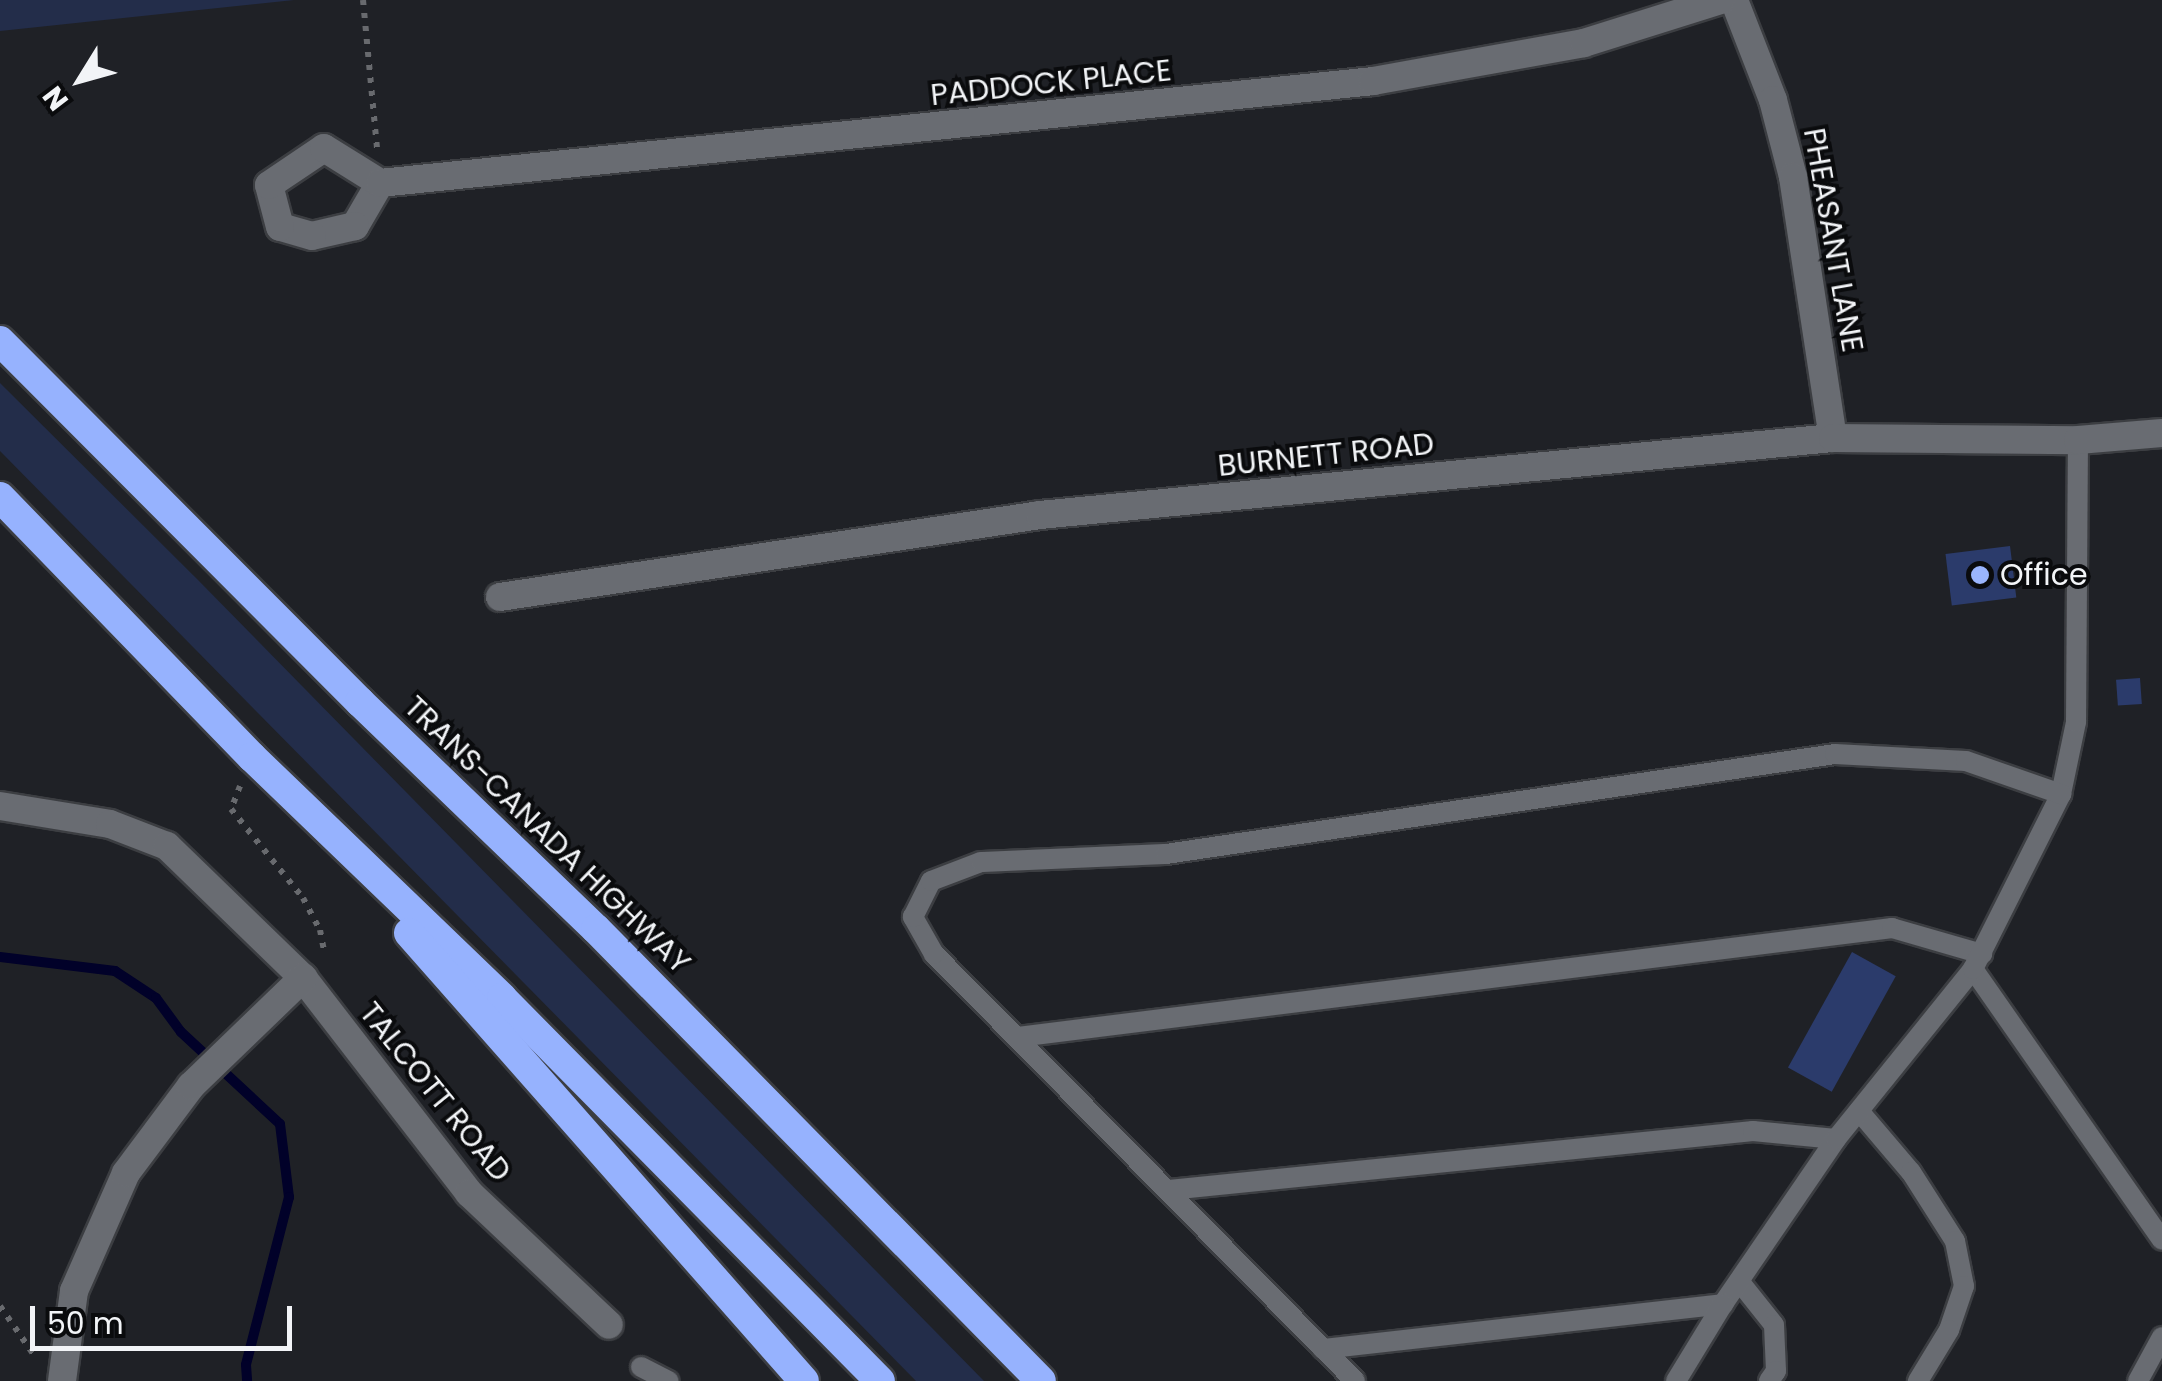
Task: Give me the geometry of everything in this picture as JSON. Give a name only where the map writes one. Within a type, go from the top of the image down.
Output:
[{"type":"highway","name":"TRANS-CANADA HIGHWAY","points":[[0,342],[360,702],[596,929],[1041,1381]]},
{"type":"highway","points":[[0,497],[252,757],[502,998],[880,1381]]},
{"type":"highway","points":[[308,812],[484,1020],[804,1381]]},
{"type":"street","name":"PADDOCK PLACE","points":[[380,183],[1373,81],[1584,42],[1720,0]]},
{"type":"street","name":"PHEASANT LANE","points":[[1734,0],[1773,100],[1793,176],[1833,438]]},
{"type":"street","name":"BURNETT ROAD","points":[[500,597],[1040,515],[1833,438],[2078,440],[2162,433]]},
{"type":"street","name":"TALCOTT ROAD","points":[[0,806],[110,824],[168,846],[303,978],[469,1193],[609,1325]]},
{"type":"street","points":[[62,1381],[74,1291],[126,1173],[191,1086],[303,978]]},
{"type":"lane","points":[[1676,1381],[1722,1304],[1836,1140],[1978,962],[2061,794],[2076,722],[2078,440]]},
{"type":"lane","points":[[1355,1381],[934,954],[913,917],[932,881],[981,862],[1166,854],[1835,754],[1966,761],[2061,794]]},
{"type":"lane","points":[[1018,1037],[1892,928],[1978,962],[2162,1240]]},
{"type":"lane","points":[[1859,1111],[1911,1172],[1955,1241],[1964,1286],[1949,1330],[1918,1381]]},
{"type":"lane","points":[[1168,1190],[1753,1131],[1836,1140]]},
{"type":"lane","points":[[1738,1280],[1774,1325],[1776,1371],[1769,1381]]},
{"type":"lane","points":[[1323,1349],[1722,1304]]},
{"type":"lane","points":[[2138,1381],[2162,1337]]},
{"type":"lane","points":[[641,1367],[669,1381]]},
{"type":"path","points":[[363,0],[380,183]]},
{"type":"path","points":[[252,757],[230,809],[281,867],[320,930],[326,966],[303,978]]},
{"type":"path","points":[[0,1306],[33,1355]]},
{"type":"shaded area","points":[[0,0],[294,0],[0,31]]},
{"type":"shaded area","points":[[0,383],[984,1381],[916,1381],[0,451]]},
{"type":"building","name":"Office","points":[[2010,546],[2016,598],[1952,606],[1945,554]]},
{"type":"building","points":[[2140,678],[2142,704],[2118,706],[2116,680]]},
{"type":"building","points":[[1852,952],[1896,976],[1832,1092],[1788,1067]]},
{"type":"waterway","points":[[0,957],[115,971],[156,998],[181,1032],[280,1124],[289,1197],[246,1365],[247,1381]]},
{"type":"place","name":"Office","points":[[1980,575]]}]
